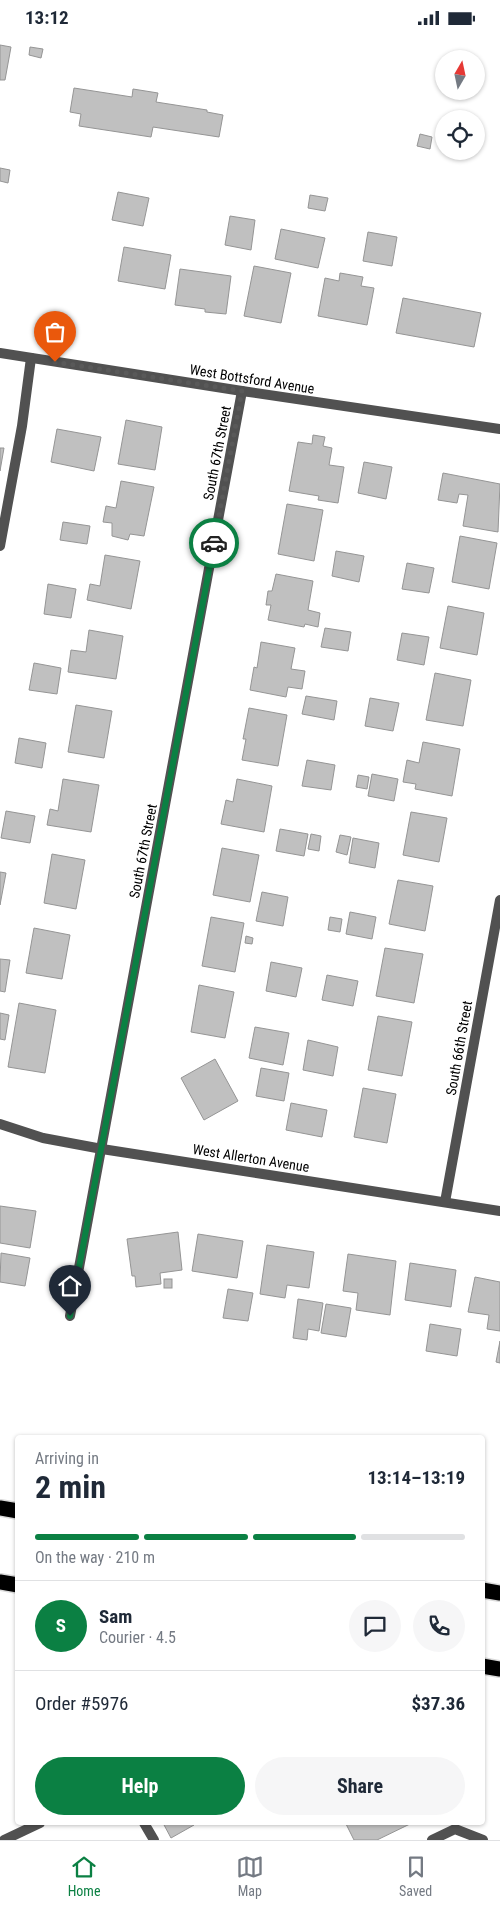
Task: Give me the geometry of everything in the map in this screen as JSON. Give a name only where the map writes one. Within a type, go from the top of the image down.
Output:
[{"type":"highway","points":[[0,1507],[15,1510]]},
{"type":"highway","points":[[0,1581],[15,1584]]},
{"type":"highway","points":[[485,1590],[500,1593]]},
{"type":"highway","points":[[485,1666],[500,1669]]},
{"type":"street","name":"West Bottsford Avenue","points":[[0,353],[500,429]]},
{"type":"street","points":[[0,546],[31,358]]},
{"type":"street","name":"South 67th Street","points":[[70,1316],[242,391]]},
{"type":"street","name":"South 66th Street","points":[[445,1202],[500,900]]},
{"type":"street","name":"West Allerton Avenue","points":[[0,1124],[43,1138],[102,1149],[500,1211]]},
{"type":"street","points":[[4,1840],[36,1825]]},
{"type":"street","points":[[145,1825],[154,1840]]},
{"type":"street","points":[[432,1840],[455,1829],[483,1840]]},
{"type":"building","points":[[0,45],[11,47],[5,80],[0,80]]},
{"type":"building","points":[[30,47],[43,49],[41,58],[29,55]]},
{"type":"building","points":[[74,88],[132,97],[133,89],[158,93],[156,102],[207,110],[207,112],[223,115],[219,137],[153,127],[151,137],[79,126],[81,114],[70,112]]},
{"type":"building","points":[[420,134],[432,137],[430,149],[417,146]]},
{"type":"building","points":[[0,168],[10,170],[8,183],[0,181]]},
{"type":"building","points":[[118,192],[149,198],[143,226],[112,220]]},
{"type":"building","points":[[310,195],[328,198],[325,211],[308,208]]},
{"type":"building","points":[[230,216],[255,220],[251,250],[225,245]]},
{"type":"building","points":[[281,229],[325,238],[318,268],[275,259]]},
{"type":"building","points":[[368,232],[397,237],[392,266],[363,261]]},
{"type":"building","points":[[124,247],[171,255],[165,289],[118,281]]},
{"type":"building","points":[[254,266],[291,273],[281,323],[244,316]]},
{"type":"building","points":[[180,269],[231,276],[226,314],[205,312],[205,309],[175,305]]},
{"type":"building","points":[[340,273],[363,277],[361,286],[374,288],[367,325],[318,316],[325,278],[339,281]]},
{"type":"building","points":[[403,298],[481,313],[474,347],[396,333]]},
{"type":"building","points":[[126,420],[162,427],[155,470],[118,464]]},
{"type":"building","points":[[57,429],[101,437],[94,471],[51,462]]},
{"type":"building","points":[[313,435],[325,437],[323,446],[332,448],[329,465],[344,467],[338,503],[318,500],[319,496],[289,491],[298,442],[312,444]]},
{"type":"building","points":[[0,448],[4,448],[0,471]]},
{"type":"building","points":[[364,462],[392,467],[386,499],[358,493]]},
{"type":"building","points":[[443,473],[500,484],[498,532],[463,526],[468,495],[459,494],[457,503],[438,500]]},
{"type":"building","points":[[121,481],[154,487],[144,536],[130,534],[128,540],[112,536],[112,523],[103,522],[106,506],[116,508]]},
{"type":"building","points":[[287,504],[323,510],[314,561],[278,554]]},
{"type":"building","points":[[63,522],[90,526],[87,544],[60,540]]},
{"type":"building","points":[[460,536],[497,543],[489,589],[452,582]]},
{"type":"building","points":[[336,551],[364,556],[359,582],[332,576]]},
{"type":"building","points":[[105,555],[140,561],[131,609],[87,600],[90,584],[100,586]]},
{"type":"building","points":[[407,563],[434,568],[429,593],[402,589]]},
{"type":"building","points":[[276,574],[313,581],[308,610],[320,613],[318,627],[305,624],[304,627],[268,620],[271,605],[266,605],[268,591],[272,591]]},
{"type":"building","points":[[48,584],[76,589],[71,618],[44,614]]},
{"type":"building","points":[[448,606],[484,613],[477,655],[440,648]]},
{"type":"building","points":[[325,628],[351,632],[348,651],[321,647]]},
{"type":"building","points":[[89,630],[123,636],[116,679],[68,672],[71,650],[86,652]]},
{"type":"building","points":[[402,633],[429,637],[424,665],[397,660]]},
{"type":"building","points":[[261,642],[295,648],[291,669],[305,671],[302,689],[288,687],[286,697],[250,690],[254,667],[257,668]]},
{"type":"building","points":[[34,663],[61,668],[57,694],[29,690]]},
{"type":"building","points":[[435,673],[471,680],[463,726],[426,720]]},
{"type":"building","points":[[306,696],[337,701],[334,720],[302,714]]},
{"type":"building","points":[[370,698],[399,703],[393,731],[365,726]]},
{"type":"building","points":[[76,705],[112,711],[104,758],[68,752]]},
{"type":"building","points":[[249,708],[287,715],[278,766],[242,760],[246,739],[243,739]]},
{"type":"building","points":[[19,738],[46,743],[42,768],[15,763]]},
{"type":"building","points":[[423,742],[460,749],[452,796],[415,789],[416,784],[403,782],[407,760],[419,763]]},
{"type":"building","points":[[307,760],[335,765],[331,790],[302,786]]},
{"type":"building","points":[[372,774],[398,779],[394,801],[368,796]]},
{"type":"building","points":[[358,775],[369,777],[367,789],[356,787]]},
{"type":"building","points":[[63,779],[99,785],[91,832],[47,825],[50,809],[58,811]]},
{"type":"building","points":[[237,779],[272,786],[264,832],[221,824],[226,800],[233,802]]},
{"type":"building","points":[[6,811],[35,816],[30,843],[1,838]]},
{"type":"building","points":[[411,812],[447,818],[439,862],[403,855]]},
{"type":"building","points":[[280,829],[308,834],[304,856],[276,851]]},
{"type":"building","points":[[311,834],[321,836],[319,851],[308,849]]},
{"type":"building","points":[[340,835],[351,837],[347,855],[336,852]]},
{"type":"building","points":[[353,838],[379,843],[375,868],[349,863]]},
{"type":"building","points":[[222,848],[259,855],[250,902],[213,895]]},
{"type":"building","points":[[52,854],[85,860],[76,909],[44,903]]},
{"type":"building","points":[[0,872],[6,873],[0,905]]},
{"type":"building","points":[[398,880],[433,886],[425,931],[389,924]]},
{"type":"building","points":[[262,892],[288,897],[283,926],[256,921]]},
{"type":"building","points":[[350,912],[376,917],[372,939],[346,934]]},
{"type":"building","points":[[211,917],[244,923],[235,972],[202,966]]},
{"type":"building","points":[[330,917],[342,919],[340,932],[328,930]]},
{"type":"building","points":[[34,928],[70,935],[62,979],[26,973]]},
{"type":"building","points":[[246,936],[253,938],[252,944],[245,943]]},
{"type":"building","points":[[385,948],[423,954],[414,1003],[376,996]]},
{"type":"building","points":[[0,959],[10,960],[5,992],[0,991]]},
{"type":"building","points":[[271,962],[302,968],[296,997],[266,991]]},
{"type":"building","points":[[327,975],[358,981],[353,1006],[322,1000]]},
{"type":"building","points":[[199,985],[234,992],[225,1038],[191,1032]]},
{"type":"building","points":[[19,1003],[56,1010],[45,1073],[8,1067]]},
{"type":"building","points":[[0,1013],[9,1015],[5,1040],[0,1039]]},
{"type":"building","points":[[378,1016],[412,1022],[402,1076],[368,1070]]},
{"type":"building","points":[[255,1027],[289,1033],[283,1065],[249,1058]]},
{"type":"building","points":[[308,1040],[338,1047],[333,1076],[303,1070]]},
{"type":"building","points":[[215,1059],[238,1101],[204,1120],[181,1078]]},
{"type":"building","points":[[261,1068],[289,1073],[284,1101],[256,1096]]},
{"type":"building","points":[[363,1088],[396,1094],[387,1143],[354,1137]]},
{"type":"building","points":[[291,1103],[327,1110],[322,1137],[286,1130]]},
{"type":"building","points":[[0,1206],[36,1211],[30,1248],[0,1243]]},
{"type":"building","points":[[178,1232],[182,1270],[160,1273],[161,1284],[136,1287],[135,1276],[132,1276],[127,1239]]},
{"type":"building","points":[[198,1234],[243,1241],[237,1278],[192,1271]]},
{"type":"building","points":[[267,1245],[314,1252],[309,1288],[287,1285],[285,1298],[260,1294]]},
{"type":"building","points":[[1,1253],[30,1258],[25,1286],[0,1282]]},
{"type":"building","points":[[348,1254],[396,1261],[390,1315],[356,1310],[358,1293],[343,1291]]},
{"type":"building","points":[[410,1263],[456,1270],[451,1307],[405,1300]]},
{"type":"building","points":[[475,1277],[500,1282],[500,1331],[487,1329],[489,1315],[468,1312]]},
{"type":"building","points":[[164,1279],[172,1279],[172,1288],[164,1288]]},
{"type":"building","points":[[228,1289],[253,1293],[248,1321],[223,1318]]},
{"type":"building","points":[[298,1299],[323,1303],[319,1331],[308,1329],[307,1340],[293,1338]]},
{"type":"building","points":[[326,1304],[351,1308],[346,1337],[321,1333]]},
{"type":"building","points":[[430,1324],[461,1329],[457,1356],[426,1351]]},
{"type":"building","points":[[500,1341],[500,1363],[496,1362]]},
{"type":"building","points":[[164,1825],[194,1825],[171,1838]]},
{"type":"building","points":[[346,1825],[408,1825],[377,1840],[354,1840]]},
{"type":"way so far","points":[[55,362],[242,391],[214,543]]},
{"type":"route","points":[[70,1316],[214,543]]}]
